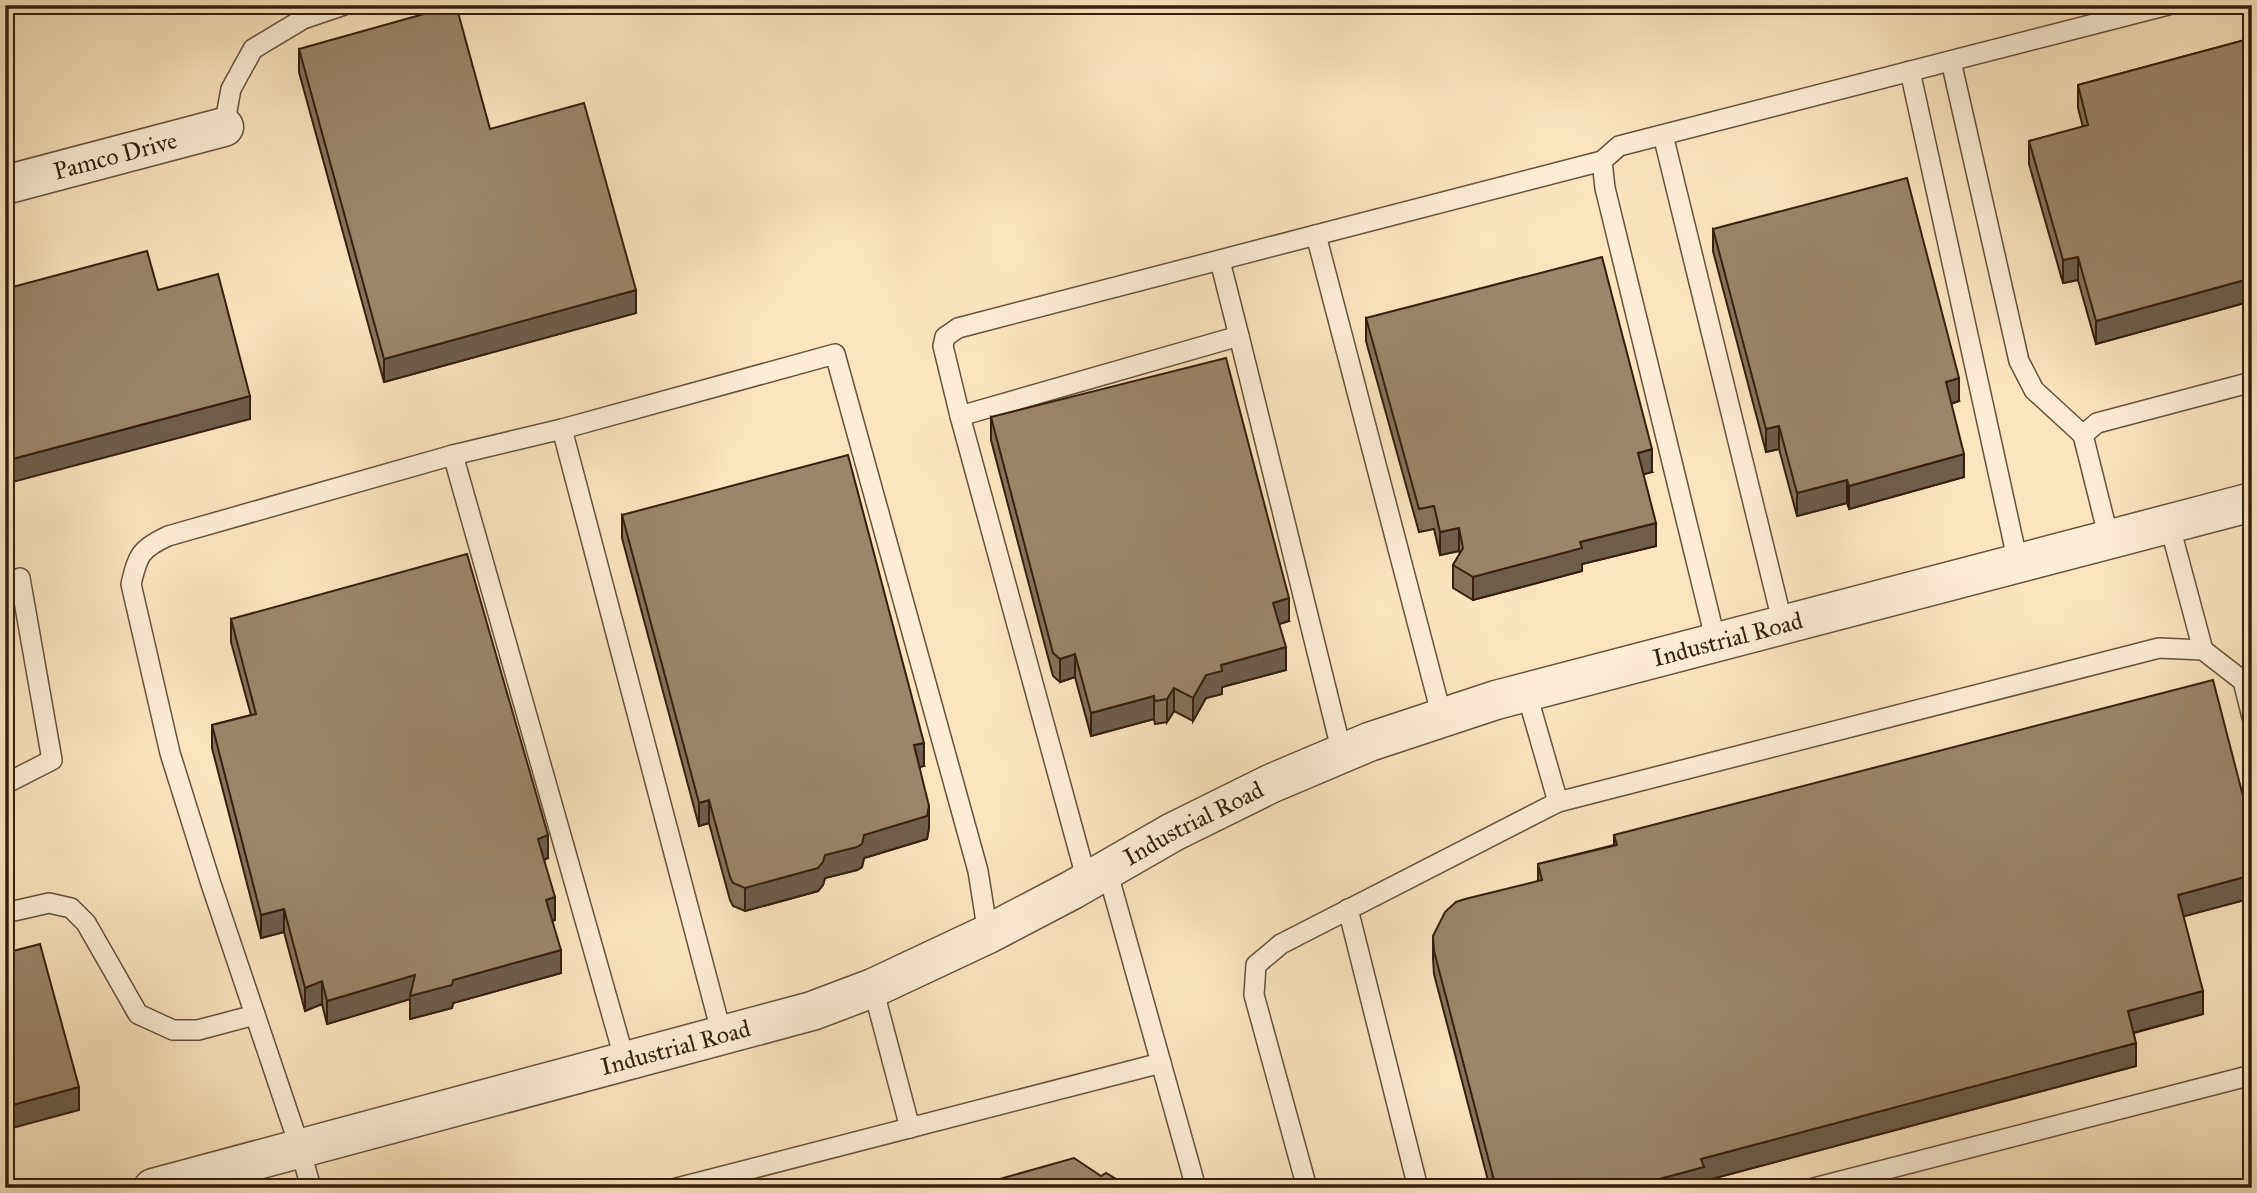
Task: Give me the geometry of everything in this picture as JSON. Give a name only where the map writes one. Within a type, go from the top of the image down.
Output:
[{"type":"street","name":"Pamco Drive","points":[[5,185],[224,127]]},
{"type":"street","name":"Industrial Road","points":[[153,1188],[812,1011],[873,988],[988,934],[1173,832],[1246,796],[1342,753],[1442,718],[1526,691],[2252,502]]},
{"type":"lane","points":[[224,127],[231,89],[253,49],[303,19],[344,5]]},
{"type":"lane","points":[[1196,1188],[1161,1063],[1097,875],[960,415],[943,346],[945,337],[958,328],[1602,161],[1619,146],[2168,5]]},
{"type":"lane","points":[[1951,61],[2020,361],[2034,390],[2083,435],[2109,539]]},
{"type":"lane","points":[[1910,71],[2018,563]]},
{"type":"lane","points":[[1663,135],[1783,625]]},
{"type":"lane","points":[[1602,161],[1605,188],[1716,642]]},
{"type":"lane","points":[[1316,235],[1442,718]]},
{"type":"lane","points":[[1220,261],[1342,753]]},
{"type":"lane","points":[[960,415],[1238,336]]},
{"type":"lane","points":[[311,1188],[170,752],[131,584],[137,558],[148,546],[168,536],[453,455],[562,429],[835,354],[974,858],[988,934]]},
{"type":"lane","points":[[2083,435],[2097,423],[2252,382]]},
{"type":"lane","points":[[562,429],[722,1035]]},
{"type":"lane","points":[[453,455],[625,1061]]},
{"type":"lane","points":[[2169,523],[2203,650]]},
{"type":"lane","points":[[5,784],[52,760],[20,578]]},
{"type":"lane","points":[[1307,1188],[1254,995],[1256,965],[1281,944],[1558,802],[2159,648],[2203,650],[2243,681],[2252,717]]},
{"type":"lane","points":[[1526,691],[1558,802]]},
{"type":"lane","points":[[5,913],[49,903],[71,908],[86,923],[138,1014],[173,1030],[198,1030],[255,1015]]},
{"type":"lane","points":[[1348,909],[1418,1188]]},
{"type":"lane","points":[[873,988],[910,1128]]},
{"type":"lane","points":[[677,1188],[1161,1063]]},
{"type":"lane","points":[[1814,1188],[2252,1075]]},
{"type":"building","points":[[456,5],[490,129],[584,103],[636,290],[384,359],[299,49]]},
{"type":"building","points":[[2252,38],[2252,278],[2096,321],[2078,257],[2063,260],[2029,141],[2088,125],[2078,85]]},
{"type":"building","points":[[1907,178],[1959,378],[1946,382],[1964,454],[1849,486],[1847,480],[1797,493],[1779,426],[1766,429],[1713,229]]},
{"type":"building","points":[[147,251],[158,290],[218,274],[250,396],[5,461],[5,289]]},
{"type":"building","points":[[1602,257],[1652,449],[1638,453],[1656,523],[1580,542],[1582,548],[1473,577],[1453,565],[1463,548],[1459,528],[1440,532],[1434,506],[1419,509],[1366,318]]},
{"type":"building","points":[[1226,358],[1289,598],[1273,603],[1286,647],[1221,665],[1222,671],[1206,675],[1193,698],[1174,688],[1167,699],[1155,701],[1154,696],[1091,713],[1075,654],[1060,659],[1053,653],[991,417]]},
{"type":"building","points":[[848,455],[924,743],[914,745],[929,806],[927,816],[864,835],[862,844],[857,847],[825,855],[818,868],[745,888],[733,883],[730,877],[709,800],[699,803],[622,515]]},
{"type":"building","points":[[467,554],[548,835],[538,839],[555,897],[546,900],[561,950],[453,980],[452,985],[410,996],[415,975],[327,1001],[322,981],[305,988],[284,909],[261,915],[212,725],[256,714],[231,619]]},
{"type":"building","points":[[2213,680],[2252,831],[2252,875],[2178,895],[2203,991],[2128,1011],[2136,1043],[1701,1159],[1704,1167],[1626,1188],[1496,1188],[1434,951],[1433,936],[1445,912],[1456,902],[1542,880],[1538,864],[1617,845],[1614,835]]},
{"type":"building","points":[[40,944],[79,1087],[5,1107],[5,953]]},
{"type":"building","points":[[1074,1158],[1101,1176],[1106,1173],[1116,1179],[1119,1188],[992,1188],[996,1180]]}]
